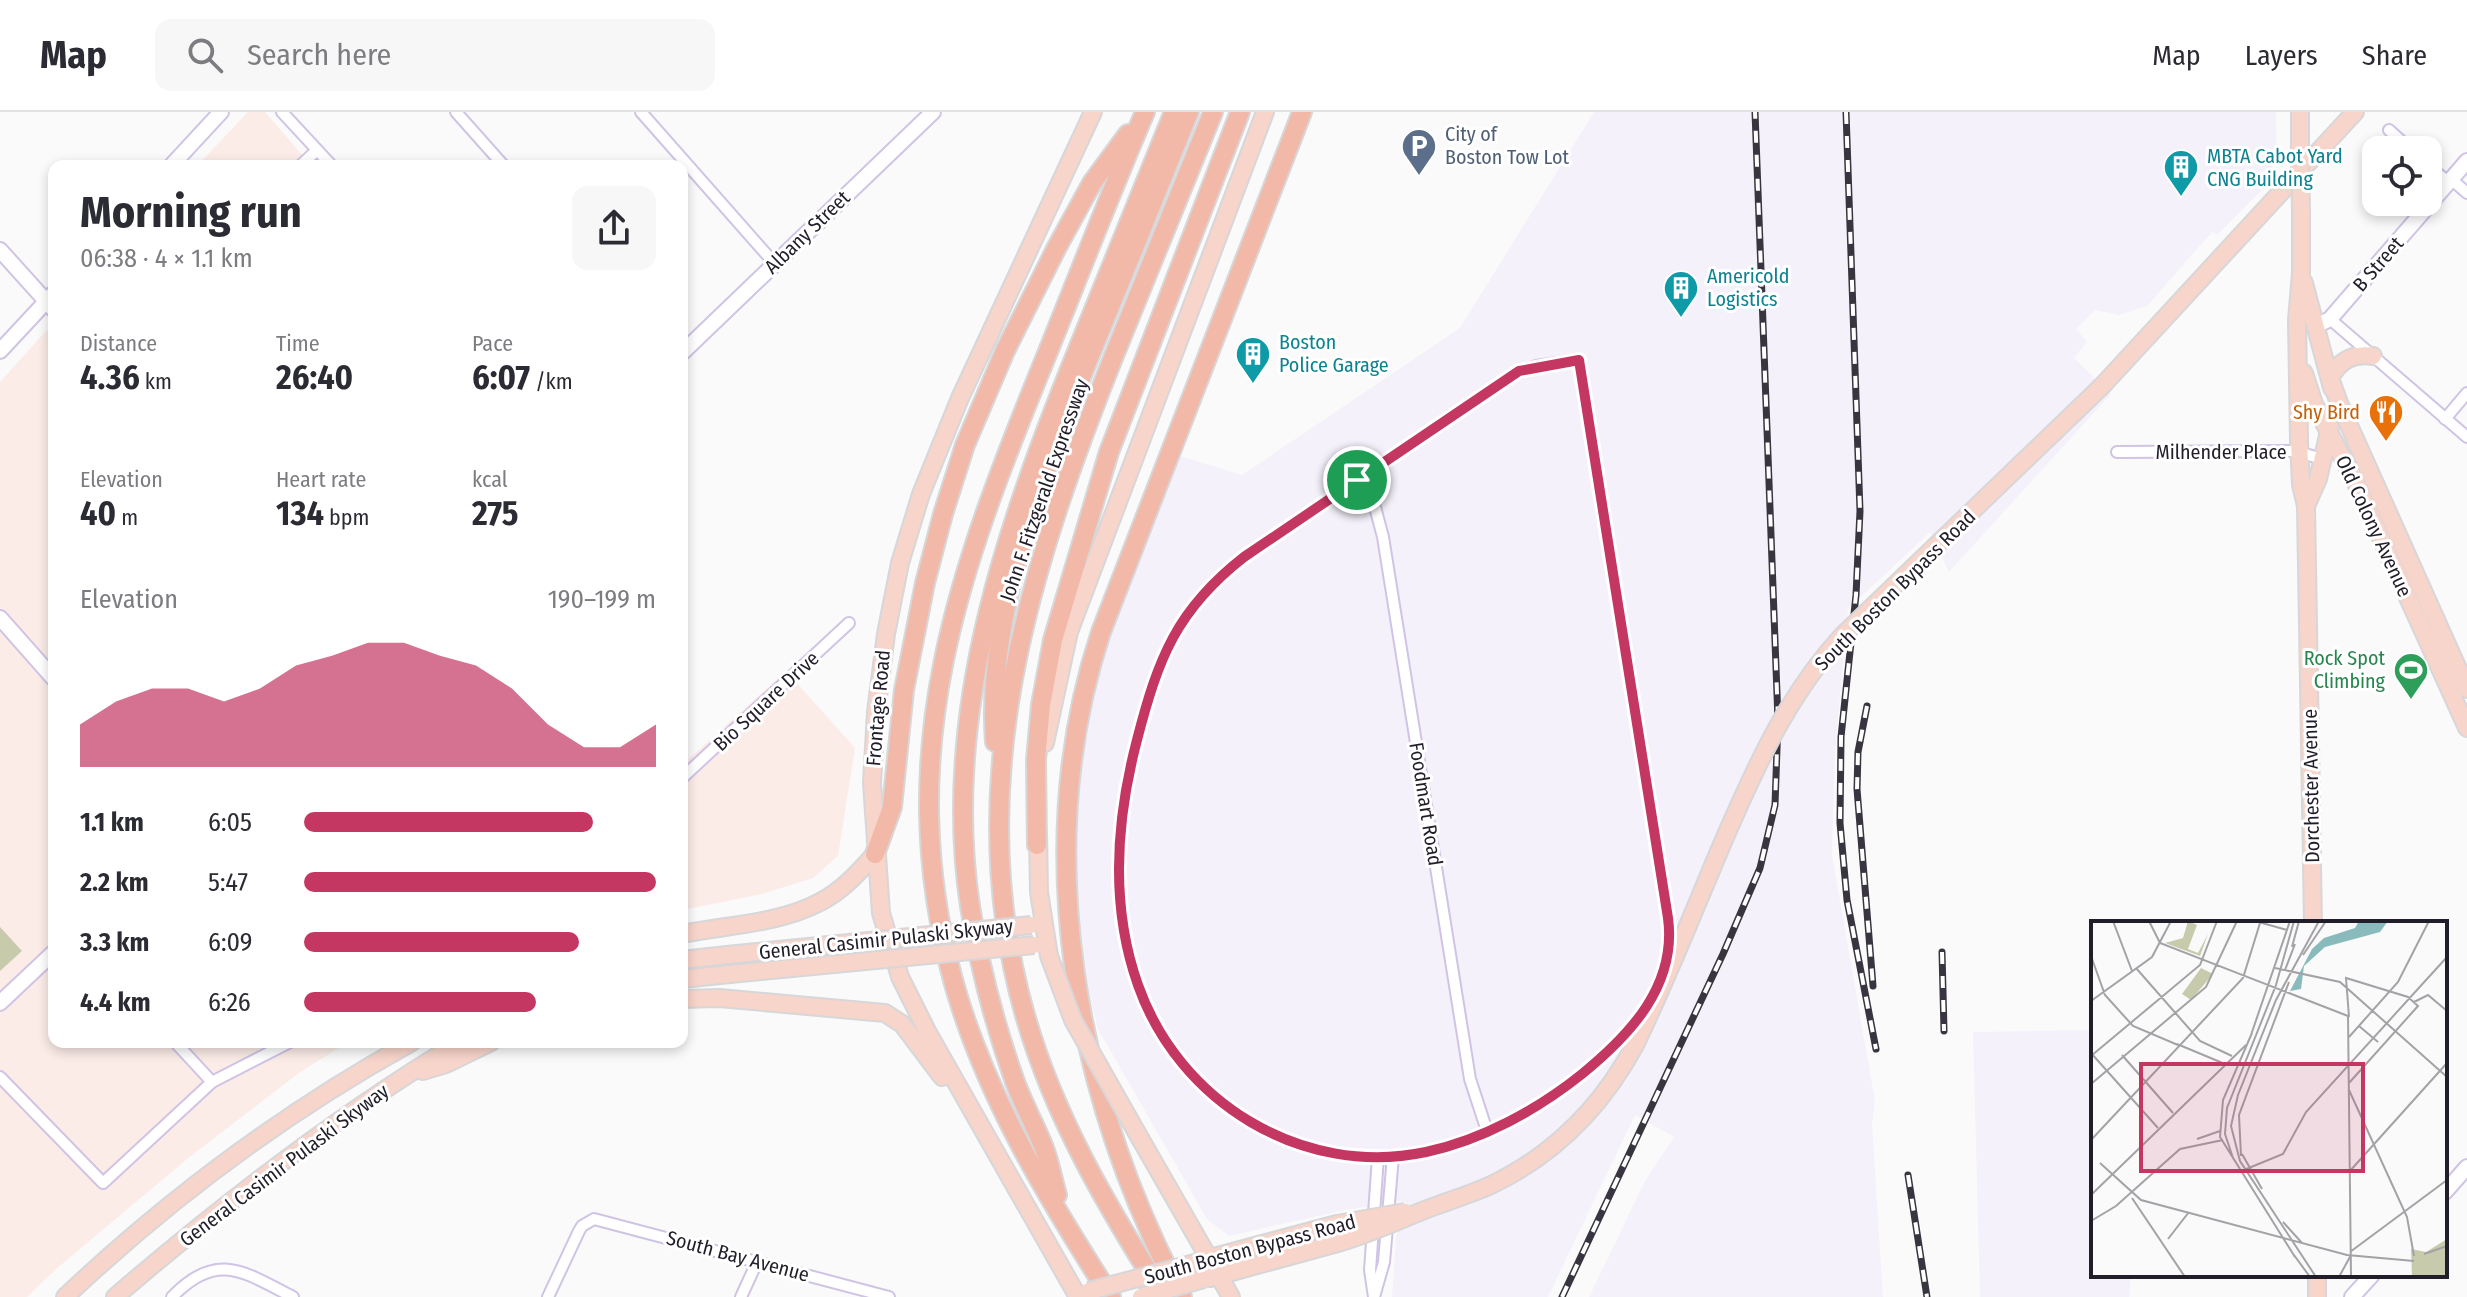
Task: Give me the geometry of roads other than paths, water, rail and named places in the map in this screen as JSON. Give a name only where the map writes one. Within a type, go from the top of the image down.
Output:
[{"type":"highway","points":[[875,854],[892,807],[904,690],[919,606],[965,445],[1005,351],[1057,247],[1092,183],[1144,112]]},
{"type":"highway","points":[[1111,1297],[1063,1220],[996,1093],[968,1026],[940,922],[931,863],[928,793],[936,698],[953,616],[983,514],[1144,112]]},
{"type":"highway","points":[[1063,1220],[1043,1146],[1016,1084],[1000,1034],[972,919],[963,832],[967,739],[984,629],[1017,508],[1049,419],[1174,112]]},
{"type":"highway","points":[[999,804],[992,702],[1007,606],[1028,525],[1066,414],[1189,112]]},
{"type":"highway","name":"John F. Fitzgerald Expressway","points":[[1164,1297],[1090,1174],[1037,1052],[1019,995],[1008,942],[1001,875],[999,804],[1004,733],[1015,663],[1024,616],[1044,546],[1093,409],[1213,112]]},
{"type":"highway","points":[[1037,845],[1037,746],[1041,705],[1057,626],[1109,452],[1240,112]]},
{"type":"highway","points":[[1182,1297],[1130,1183],[1102,1098],[1079,989],[1067,891],[1067,795],[1081,702],[1101,632],[1302,112]]},
{"type":"main road","points":[[177,160],[221,112]]},
{"type":"main road","name":"Albany Street","points":[[688,347],[933,112]]},
{"type":"main road","name":"Frontage Road","points":[[1082,1295],[928,1033],[900,977],[883,924],[875,854],[872,783],[879,682],[895,582],[914,515],[960,398],[1093,112]]},
{"type":"main road","points":[[1231,1297],[1212,1278],[1202,1261],[1141,1140],[1073,1020],[1040,938],[1037,845],[1047,729],[1069,632],[1265,112]]},
{"type":"main road","name":"Dorchester Avenue","points":[[2300,112],[2299,452],[2306,506],[2313,921]]},
{"type":"main road","name":"South Boston Bypass Road","points":[[1141,1297],[1341,1242],[1484,1188],[1555,1145],[1596,1104],[1639,1037],[1744,792],[1771,736],[1806,679],[1842,636],[2102,386],[2355,112]]},
{"type":"main road","name":"B Street","points":[[2323,322],[2467,161]]},
{"type":"main road","points":[[0,250],[48,297]]},
{"type":"main road","name":"Dorchester Avenue","points":[[2301,273],[2323,322],[2332,402],[2329,430],[2316,484],[2306,506]]},
{"type":"main road","points":[[0,351],[48,305]]},
{"type":"main road","name":"Old Colony Avenue","points":[[2297,320],[2308,389],[2460,680]]},
{"type":"main road","points":[[2330,378],[2347,358],[2373,356]]},
{"type":"main road","name":"Old Colony Avenue","points":[[2330,378],[2460,680],[2467,728]]},
{"type":"main road","points":[[0,618],[48,672]]},
{"type":"main road","points":[[688,933],[774,917],[819,903],[840,890],[875,854]]},
{"type":"main road","name":"General Casimir Pulaski Skyway","points":[[688,959],[1040,938]]},
{"type":"main road","name":"General Casimir Pulaski Skyway","points":[[688,978],[1040,938]]},
{"type":"main road","points":[[0,1003],[48,958]]},
{"type":"main road","points":[[688,999],[719,998],[873,1011],[894,1018],[915,1039],[986,1132]]},
{"type":"main road","points":[[327,1093],[383,1048]]},
{"type":"main road","name":"General Casimir Pulaski Skyway","points":[[65,1297],[208,1177],[327,1093],[402,1048]]},
{"type":"main road","name":"General Casimir Pulaski Skyway","points":[[115,1297],[240,1195],[402,1078],[450,1048]]},
{"type":"main road","points":[[402,1078],[446,1064],[479,1048]]},
{"type":"main road","points":[[2447,1190],[2467,1167]]},
{"type":"main road","name":"South Boston Bypass Road","points":[[1082,1295],[1337,1224],[1423,1211]]},
{"type":"main road","points":[[2352,1297],[2370,1277]]},
{"type":"street","points":[[282,112],[326,160]]},
{"type":"street","points":[[456,112],[499,160]]},
{"type":"street","points":[[641,112],[683,160]]},
{"type":"street","points":[[2389,130],[2396,136]]},
{"type":"street","points":[[306,160],[317,150]]},
{"type":"street","points":[[688,165],[775,264]]},
{"type":"street","points":[[2442,175],[2467,193]]},
{"type":"street","points":[[2323,322],[2373,356],[2467,437]]},
{"type":"street","points":[[1579,360],[1666,903],[1670,949],[1661,979],[1648,1004],[1606,1053],[1546,1100],[1487,1131],[1438,1149],[1378,1157],[1321,1150],[1269,1133],[1228,1109],[1195,1080],[1158,1029],[1138,986],[1126,940],[1119,874],[1120,829],[1127,780],[1152,683],[1175,632],[1192,607],[1220,576],[1519,371],[1579,360]]},
{"type":"street","points":[[2445,419],[2467,393]]},
{"type":"street","name":"Milhender Place","points":[[2117,452],[2299,452],[2322,459]]},
{"type":"street","name":"Foodmart Road","points":[[1357,480],[1375,507],[1381,527],[1470,1079],[1487,1131]]},
{"type":"street","name":"Bio Square Drive","points":[[688,772],[849,623]]},
{"type":"street","points":[[181,1048],[212,1082]]},
{"type":"street","points":[[0,1077],[103,1183],[212,1082],[278,1048]]},
{"type":"street","points":[[1378,1157],[1370,1270],[1374,1297],[1384,1262],[1393,1156]]},
{"type":"street","name":"South Bay Avenue","points":[[548,1297],[579,1231],[588,1222],[601,1219],[889,1297]]},
{"type":"street","points":[[741,1297],[757,1262]]},
{"type":"street","points":[[172,1297],[215,1268],[244,1272],[293,1297]]},
{"type":"railway","points":[[1562,1297],[1723,954],[1760,868],[1775,805],[1778,720],[1755,112]]},
{"type":"railway","points":[[1846,112],[1860,511],[1856,595],[1841,737],[1840,823],[1847,900],[1876,1049]]},
{"type":"railway","points":[[1867,706],[1858,752],[1857,789],[1873,986]]},
{"type":"railway","points":[[1942,952],[1944,1031]]},
{"type":"railway","points":[[1908,1175],[1927,1297]]},
{"type":"place","name":"City of Boston Tow Lot","points":[[1419,177]]},
{"type":"place","name":"MBTA Cabot Yard CNG Building","points":[[2181,198]]},
{"type":"place","name":"Americold Logistics","points":[[1681,319]]},
{"type":"place","name":"Boston Police Garage","points":[[1253,385]]},
{"type":"place","name":"Shy Bird","points":[[2386,443]]},
{"type":"place","name":"Rock Spot Climbing","points":[[2411,701]]}]
